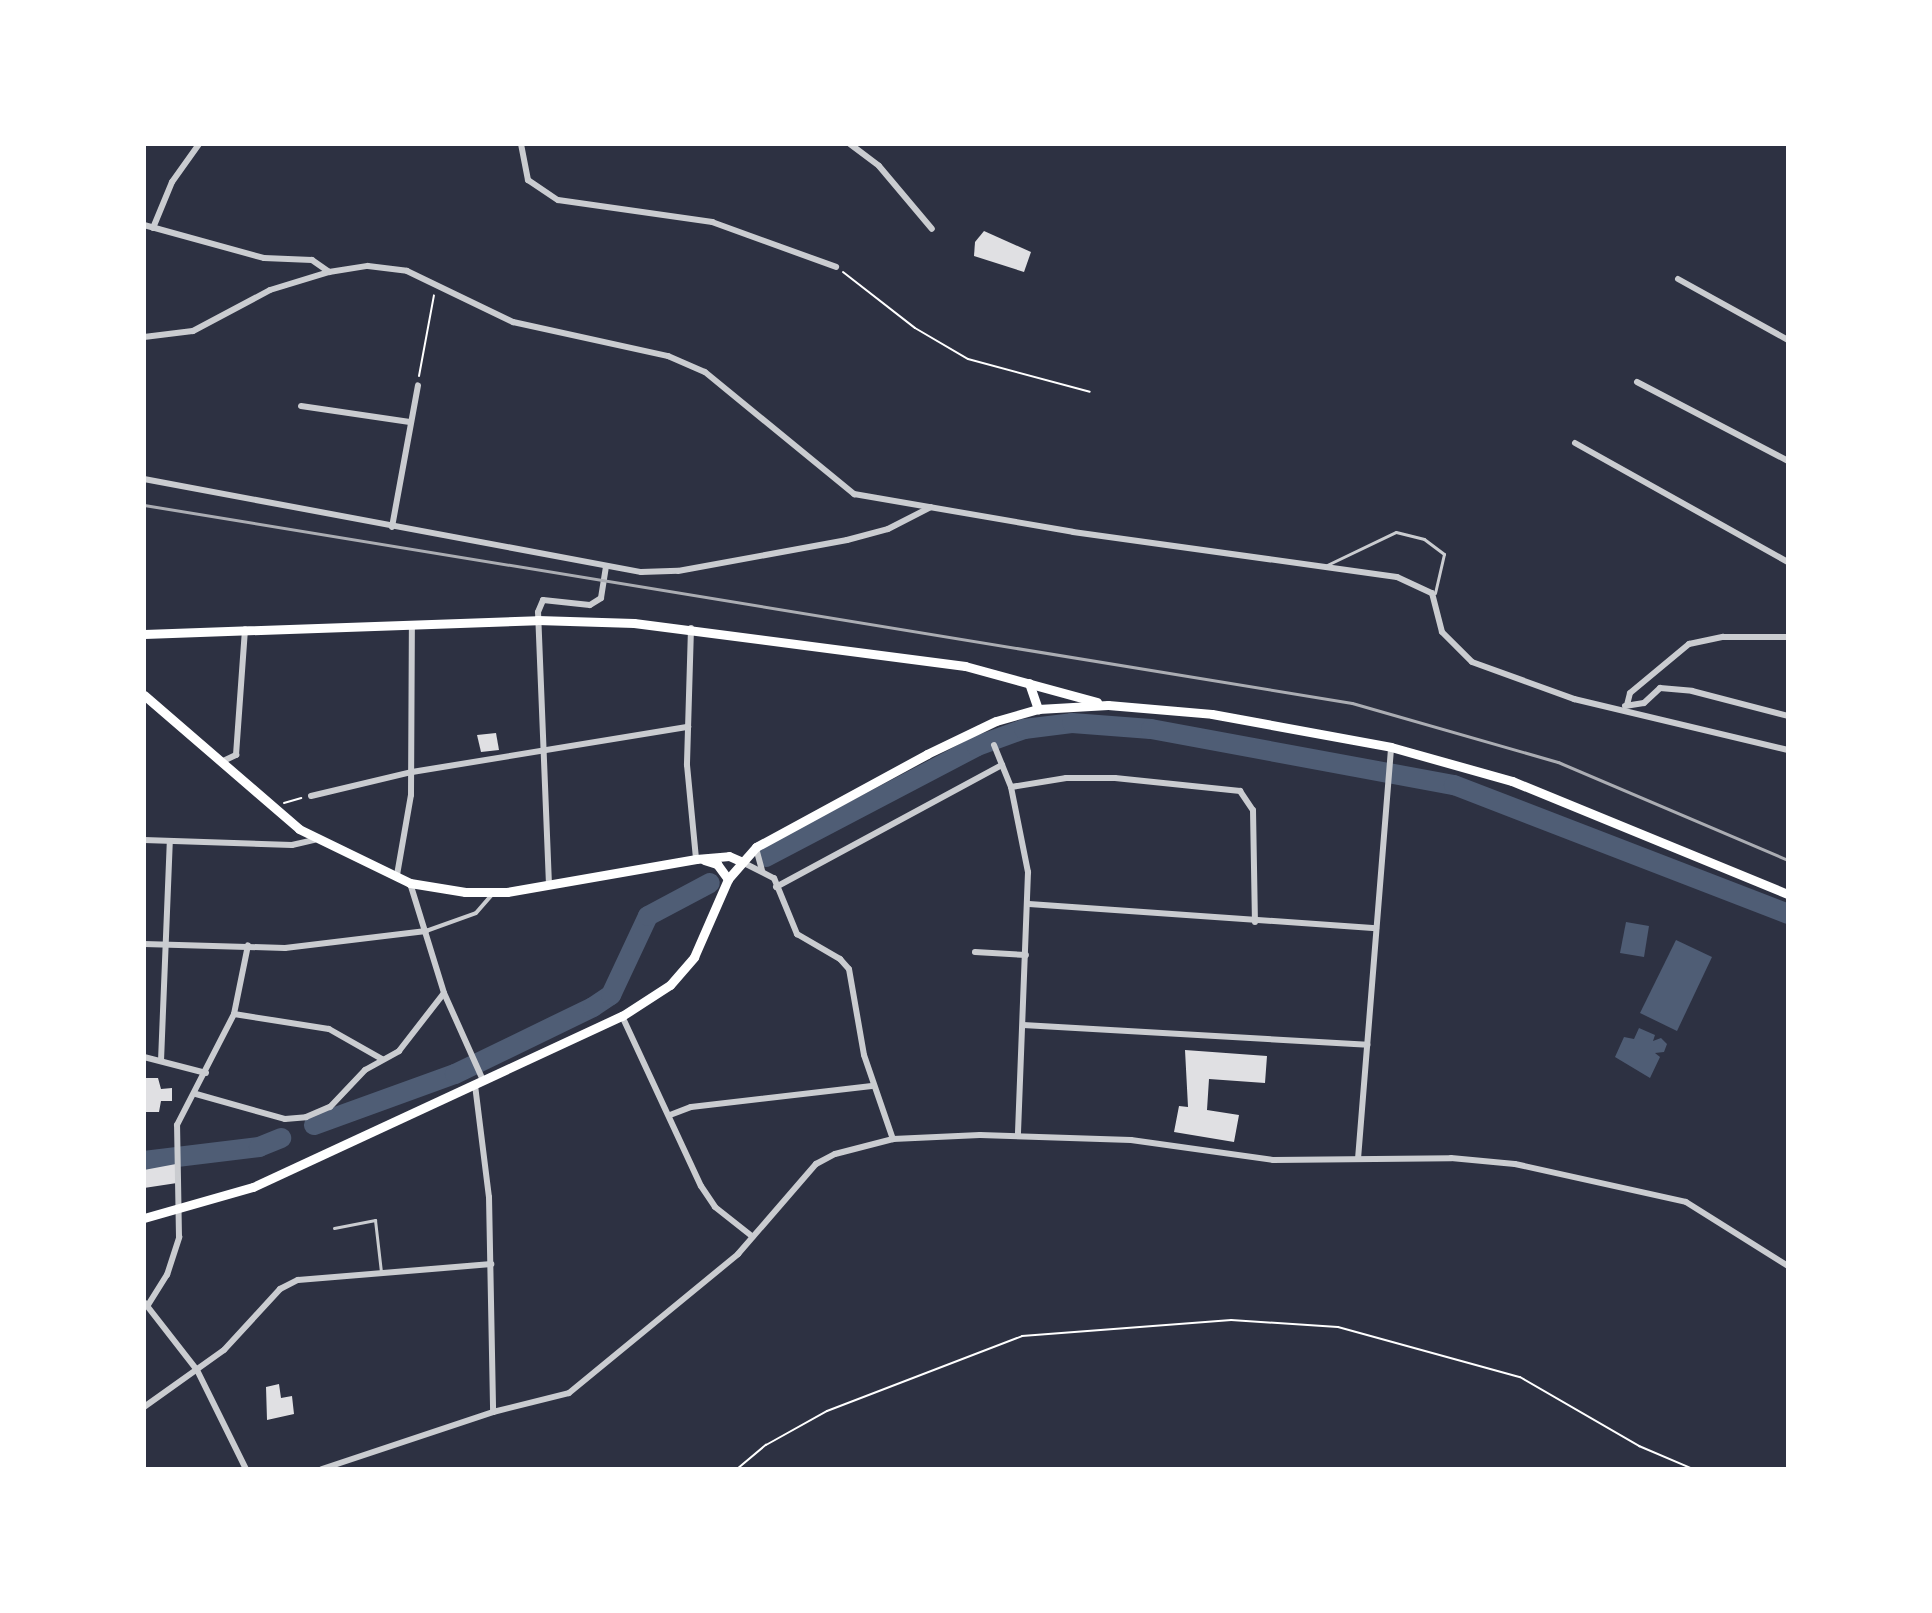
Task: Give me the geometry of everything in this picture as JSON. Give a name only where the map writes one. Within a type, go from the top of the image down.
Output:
[{"type":"main road","points":[[144,634],[537,620],[691,628],[913,657],[1026,681],[1108,705]]},
{"type":"main road","points":[[1026,681],[1036,693],[1038,709]]},
{"type":"main road","points":[[144,695],[271,807],[314,840],[410,883],[494,892],[696,859],[729,856],[740,861]]},
{"type":"main road","points":[[144,1218],[253,1187],[622,1016],[670,985],[694,957],[728,879],[740,861],[756,847],[927,754],[996,721],[1038,709],[1108,705],[1221,715],[1391,747],[1512,781],[1788,894]]},
{"type":"main road","points":[[696,859],[717,864],[728,879]]},
{"type":"street","points":[[153,228],[178,171],[199,144]]},
{"type":"street","points":[[521,144],[528,180],[558,200],[712,222],[836,267]]},
{"type":"street","points":[[850,144],[879,166],[932,229]]},
{"type":"street","points":[[144,225],[264,258],[312,260],[329,272]]},
{"type":"street","points":[[144,337],[193,331],[270,290],[329,272],[379,266],[436,282],[513,322],[684,362],[723,383],[854,494],[1397,577],[1434,597],[1442,632],[1472,662],[1574,699],[1625,706],[1644,703],[1660,688]]},
{"type":"street","points":[[1678,279],[1788,340]]},
{"type":"street","points":[[1637,382],[1788,461]]},
{"type":"street","points":[[392,527],[418,385]]},
{"type":"street","points":[[301,406],[410,422]]},
{"type":"street","points":[[1575,443],[1788,562]]},
{"type":"street","points":[[144,479],[606,566],[678,571],[861,537],[931,507]]},
{"type":"street","points":[[549,885],[537,620],[543,600],[590,605],[601,598],[606,566]]},
{"type":"street","points":[[397,875],[412,772],[412,624]]},
{"type":"street","points":[[691,628],[688,727],[696,859]]},
{"type":"street","points":[[221,762],[236,755],[245,629]]},
{"type":"street","points":[[1625,706],[1630,693],[1689,644],[1705,639],[1788,637]]},
{"type":"street","points":[[1649,677],[1660,688],[1692,691],[1788,716]]},
{"type":"street","points":[[1625,706],[1659,723],[1788,750]]},
{"type":"street","points":[[311,796],[412,772],[688,727]]},
{"type":"street","points":[[994,745],[1011,787],[1029,904],[1018,1136]]},
{"type":"street","points":[[1358,1159],[1391,747]]},
{"type":"street","points":[[776,887],[1002,765]]},
{"type":"street","points":[[1011,787],[1066,778],[1115,778],[1240,791],[1251,802],[1254,820],[1255,922]]},
{"type":"street","points":[[144,840],[292,845],[314,840]]},
{"type":"street","points":[[161,1061],[170,841]]},
{"type":"street","points":[[756,847],[762,871]]},
{"type":"street","points":[[740,861],[762,871],[776,887],[797,934],[840,959],[849,969],[872,1086],[893,1139]]},
{"type":"street","points":[[410,883],[444,993],[478,1069],[491,1264],[493,1412]]},
{"type":"street","points":[[144,944],[285,948],[426,931],[476,913],[494,892]]},
{"type":"street","points":[[1029,904],[1376,928]]},
{"type":"street","points":[[246,1469],[197,1370],[146,1304],[172,1264],[180,1207],[177,1125],[196,1094],[234,1014],[248,945]]},
{"type":"street","points":[[975,952],[1026,955]]},
{"type":"street","points":[[196,1094],[297,1119],[330,1107],[382,1059],[402,1048],[444,993]]},
{"type":"street","points":[[234,1014],[329,1029],[382,1059]]},
{"type":"street","points":[[622,1016],[715,1207],[753,1237]]},
{"type":"street","points":[[1023,1025],[1367,1045]]},
{"type":"street","points":[[144,1057],[206,1073]]},
{"type":"street","points":[[670,1115],[691,1107],[872,1086]]},
{"type":"street","points":[[322,1469],[493,1412],[569,1393],[674,1311],[753,1237],[795,1183],[816,1164],[835,1154],[893,1139],[1018,1136],[1131,1140],[1273,1160],[1451,1158],[1515,1164],[1686,1202],[1788,1266]]},
{"type":"street","points":[[144,1407],[224,1350],[287,1284],[381,1272],[491,1264]]},
{"type":"lane","points":[[1324,566],[1396,532],[1424,539],[1444,554],[1434,597]]},
{"type":"lane","points":[[334,1228],[375,1220],[381,1272]]},
{"type":"path","points":[[850,277],[915,328],[968,359],[1090,392]]},
{"type":"path","points":[[418,385],[436,282]]},
{"type":"path","points":[[271,807],[311,796]]},
{"type":"path","points":[[737,1469],[766,1445],[827,1411],[1022,1336],[1231,1320],[1338,1327],[1520,1377],[1639,1446],[1693,1469]]},
{"type":"water","points":[[1626,922],[1649,926],[1644,957],[1620,953]]},
{"type":"water","points":[[1676,940],[1712,957],[1677,1031],[1640,1013]]},
{"type":"water","points":[[1639,1028],[1655,1035],[1653,1041],[1661,1038],[1667,1044],[1664,1052],[1655,1053],[1660,1057],[1650,1078],[1615,1057],[1624,1037],[1634,1039]]},
{"type":"building","points":[[984,231],[1031,252],[1024,272],[974,256],[975,242]]},
{"type":"building","points":[[496,733],[499,750],[481,752],[477,735]]},
{"type":"building","points":[[1185,1050],[1267,1056],[1265,1083],[1209,1079],[1207,1110],[1239,1115],[1234,1142],[1174,1132],[1179,1106],[1188,1107]]},
{"type":"building","points":[[144,1078],[158,1078],[161,1089],[172,1088],[172,1101],[161,1101],[159,1112],[144,1112]]},
{"type":"building","points":[[176,1164],[177,1183],[144,1188],[144,1170]]},
{"type":"building","points":[[279,1384],[281,1398],[292,1396],[294,1414],[267,1420],[266,1387]]},
{"type":"waterway","points":[[766,857],[977,746],[1024,729],[1072,723],[1151,729],[1454,785],[1788,914]]},
{"type":"waterway","points":[[314,1125],[455,1074],[593,1007],[611,995],[648,916],[710,883]]},
{"type":"waterway","points":[[144,1161],[259,1147],[281,1138]]},
{"type":"railway","points":[[144,505],[1352,703],[1558,762],[1788,860]]}]
